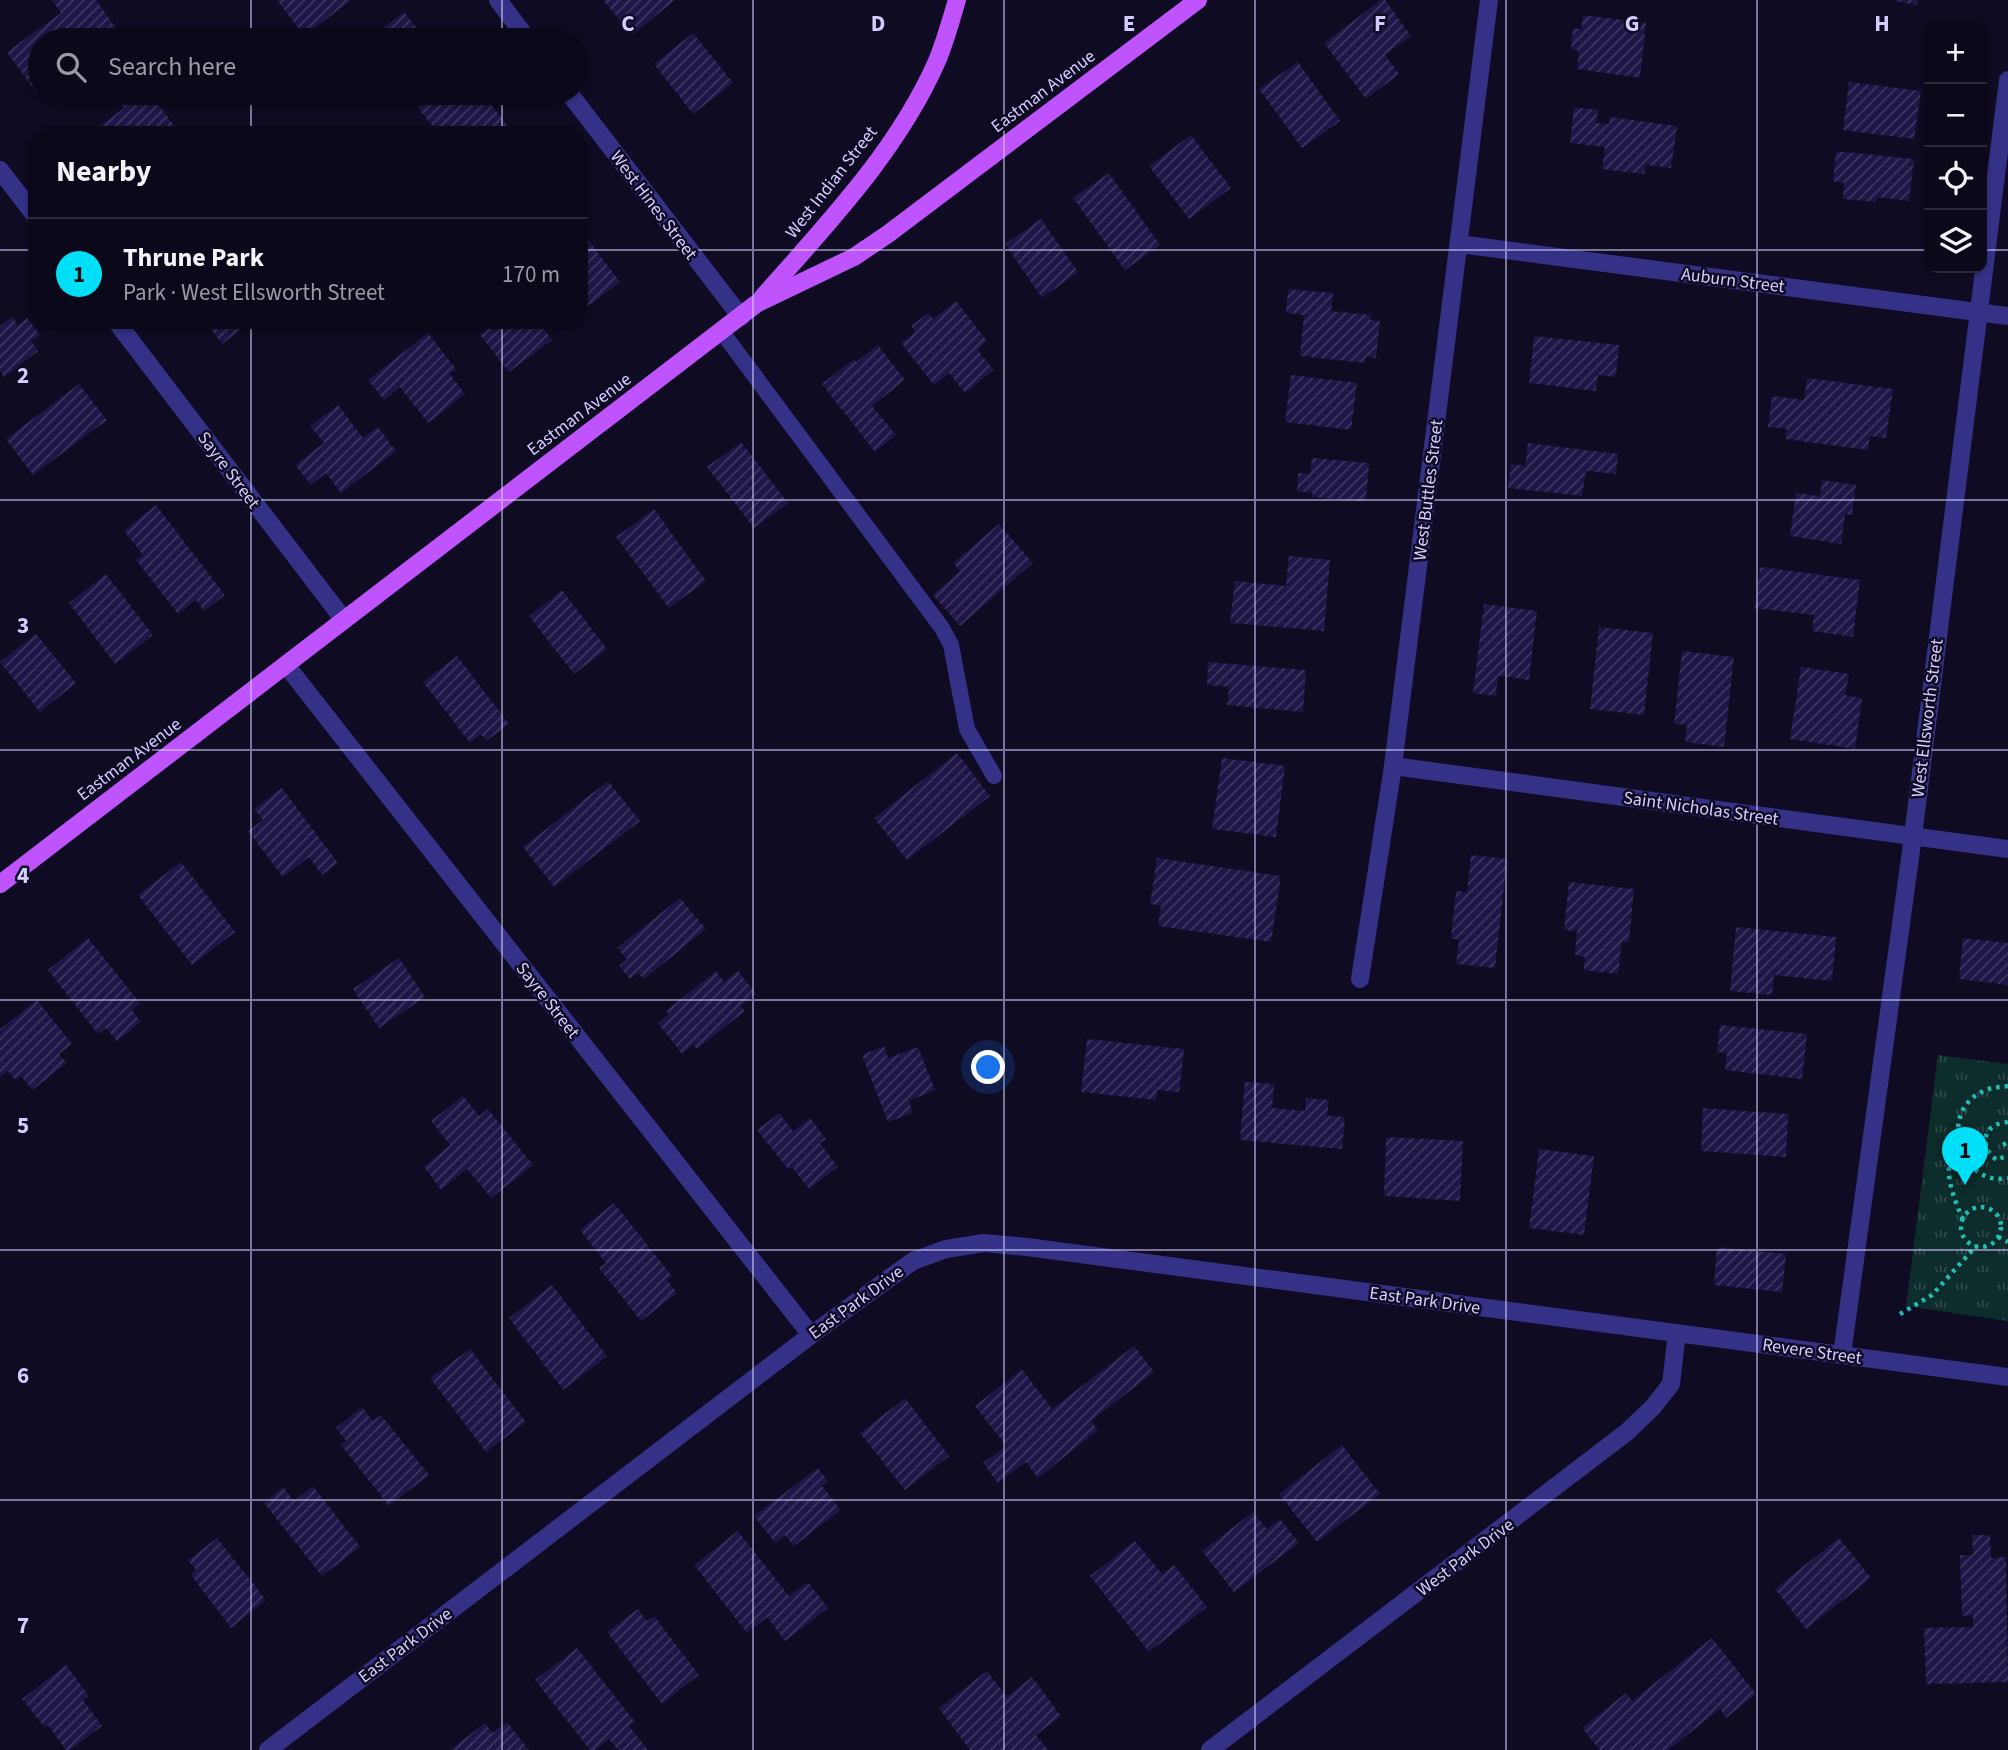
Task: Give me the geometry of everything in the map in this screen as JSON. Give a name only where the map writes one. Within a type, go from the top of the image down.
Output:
[{"type":"main road","name":"West Indian Street","points":[[756,304],[853,194],[882,155],[913,107],[937,61],[957,0]]},
{"type":"main road","name":"Eastman Avenue","points":[[0,884],[756,304],[854,257],[888,234],[1188,3]]},
{"type":"street","points":[[498,0],[519,28]]},
{"type":"street","name":"West Buttles Street","points":[[1360,979],[1393,766],[1489,0]]},
{"type":"street","name":"West Ellsworth Street","points":[[1842,1355],[1913,836],[2008,80]]},
{"type":"street","name":"West Hines Street","points":[[578,105],[741,317]]},
{"type":"street","points":[[0,170],[28,206]]},
{"type":"street","name":"Auburn Street","points":[[1459,244],[2008,316]]},
{"type":"street","name":"Sayre Street","points":[[122,329],[344,620]]},
{"type":"street","name":"Sayre Street","points":[[286,665],[811,1335]]},
{"type":"street","name":"Saint Nicholas Street","points":[[1393,766],[2008,849]]},
{"type":"street","name":"East Park Drive","points":[[268,1750],[811,1335],[913,1261],[946,1249],[984,1242],[1617,1325]]},
{"type":"street","name":"Revere Street","points":[[1617,1325],[2008,1377]]},
{"type":"street","name":"West Park Drive","points":[[1210,1750],[1627,1432],[1653,1407],[1671,1384],[1677,1333]]},
{"type":"lane","points":[[722,332],[942,628],[951,645],[967,729],[995,776]]},
{"type":"path","points":[[2008,1086],[1985,1090],[1965,1106],[1957,1122],[1959,1145],[1965,1157],[1984,1175],[2008,1178]]},
{"type":"path","points":[[2008,1122],[1996,1125],[1987,1133],[1985,1143],[1990,1156],[1997,1160],[2008,1155]]},
{"type":"path","points":[[1959,1145],[1954,1150],[1949,1170],[1954,1197],[1963,1220],[1962,1233],[1965,1239],[1976,1246],[1989,1245],[1998,1237],[2001,1225],[1999,1218],[1990,1209],[1984,1207],[1972,1210],[1963,1220]]},
{"type":"path","points":[[1999,1218],[2008,1218]]},
{"type":"path","points":[[1998,1237],[2008,1242]]},
{"type":"path","points":[[1900,1314],[1932,1294],[1976,1246]]},
{"type":"green space","points":[[1938,1055],[2008,1064],[2008,1321],[1906,1306]]},
{"type":"building","points":[[52,0],[96,0],[116,28],[40,28],[61,13]]},
{"type":"building","points":[[277,0],[351,0],[314,28],[298,28]]},
{"type":"building","points":[[603,0],[675,0],[632,35]]},
{"type":"building","points":[[1381,0],[1385,0],[1411,36],[1385,55],[1399,74],[1366,99],[1324,43]]},
{"type":"building","points":[[1891,0],[1918,0],[1917,5]]},
{"type":"building","points":[[404,12],[417,28],[383,28]]},
{"type":"building","points":[[1583,15],[1646,23],[1640,78],[1577,69],[1579,51],[1571,49],[1573,28],[1581,29]]},
{"type":"building","points":[[693,33],[733,83],[693,114],[654,64]]},
{"type":"building","points":[[28,37],[28,81],[7,52]]},
{"type":"building","points":[[1298,62],[1340,121],[1302,148],[1259,89]]},
{"type":"building","points":[[1849,82],[1921,91],[1914,139],[1843,130]]},
{"type":"building","points":[[122,105],[159,105],[174,126],[100,126],[124,108]]},
{"type":"building","points":[[422,105],[491,105],[508,126],[433,126],[418,108]]},
{"type":"building","points":[[1574,107],[1598,110],[1596,123],[1609,124],[1610,117],[1677,126],[1671,168],[1646,165],[1644,174],[1602,169],[1605,147],[1570,143]]},
{"type":"building","points":[[1191,135],[1231,188],[1189,219],[1149,166]]},
{"type":"building","points":[[1836,151],[1914,159],[1909,201],[1877,197],[1876,202],[1843,199],[1844,183],[1833,181]]},
{"type":"building","points":[[1109,173],[1160,245],[1125,270],[1073,198]]},
{"type":"building","points":[[1041,219],[1078,272],[1042,298],[1005,244]]},
{"type":"building","points":[[588,240],[620,282],[588,306]]},
{"type":"building","points":[[1288,289],[1333,293],[1331,311],[1371,315],[1370,320],[1380,321],[1376,358],[1365,357],[1365,363],[1300,356],[1304,315],[1286,313]]},
{"type":"building","points":[[956,301],[987,341],[977,349],[994,370],[965,393],[949,373],[934,385],[901,343],[915,332],[911,326],[928,313],[933,319]]},
{"type":"building","points":[[12,317],[18,325],[27,318],[28,329],[35,329],[40,335],[31,341],[38,351],[4,377],[0,371],[0,326]]},
{"type":"building","points":[[211,329],[241,329],[222,344]]},
{"type":"building","points":[[488,329],[544,329],[552,340],[509,372],[480,335]]},
{"type":"building","points":[[428,333],[456,369],[450,374],[465,394],[428,423],[400,387],[384,400],[368,380]]},
{"type":"building","points":[[1534,336],[1619,345],[1616,377],[1598,375],[1596,391],[1529,383]]},
{"type":"building","points":[[878,345],[905,380],[872,406],[896,435],[875,452],[822,384],[854,359],[856,362]]},
{"type":"building","points":[[1291,375],[1357,383],[1351,430],[1285,422]]},
{"type":"building","points":[[1807,378],[1893,389],[1886,438],[1870,436],[1868,450],[1785,439],[1787,429],[1768,427],[1772,396],[1804,400]]},
{"type":"building","points":[[79,384],[107,420],[33,475],[6,439]]},
{"type":"building","points":[[338,405],[363,438],[378,427],[396,451],[341,493],[326,473],[311,485],[295,465],[324,443],[310,426]]},
{"type":"building","points":[[741,442],[788,503],[754,528],[707,467]]},
{"type":"building","points":[[1528,443],[1618,454],[1616,474],[1586,471],[1582,496],[1508,488],[1511,464],[1525,466]]},
{"type":"building","points":[[1312,458],[1369,463],[1366,502],[1312,497],[1313,493],[1297,491],[1298,473],[1310,474]]},
{"type":"building","points":[[1822,480],[1856,485],[1852,515],[1845,514],[1841,544],[1790,536],[1796,493],[1820,496]]},
{"type":"building","points":[[156,505],[225,595],[204,611],[196,600],[178,614],[136,560],[143,555],[124,531]]},
{"type":"building","points":[[654,509],[706,581],[669,608],[616,537]]},
{"type":"building","points":[[999,524],[1033,563],[960,626],[933,595],[960,571],[953,563]]},
{"type":"building","points":[[1289,556],[1330,560],[1324,631],[1230,623],[1235,581],[1286,586]]},
{"type":"building","points":[[1760,567],[1860,580],[1853,637],[1812,631],[1814,615],[1755,608]]},
{"type":"building","points":[[106,574],[153,635],[115,664],[69,603]]},
{"type":"building","points":[[562,590],[607,649],[574,674],[529,616]]},
{"type":"building","points":[[1484,604],[1537,611],[1529,680],[1498,676],[1496,696],[1473,693]]},
{"type":"building","points":[[1599,627],[1653,633],[1644,715],[1590,709]]},
{"type":"building","points":[[36,634],[76,683],[40,712],[0,662]]},
{"type":"building","points":[[1682,651],[1734,657],[1724,747],[1685,742],[1687,725],[1674,724]]},
{"type":"building","points":[[457,656],[509,724],[486,741],[481,734],[470,743],[423,682]]},
{"type":"building","points":[[1208,662],[1306,670],[1303,712],[1227,705],[1229,687],[1207,685]]},
{"type":"building","points":[[1801,667],[1849,674],[1845,695],[1862,698],[1855,749],[1790,739]]},
{"type":"building","points":[[957,753],[990,796],[907,860],[874,818]]},
{"type":"building","points":[[1222,758],[1285,766],[1276,837],[1212,829]]},
{"type":"building","points":[[608,781],[640,821],[554,887],[523,847]]},
{"type":"building","points":[[282,788],[338,863],[322,875],[309,857],[283,877],[248,831],[263,820],[254,809]]},
{"type":"building","points":[[1471,855],[1507,859],[1495,968],[1456,964],[1459,940],[1451,938],[1456,891],[1467,892]]},
{"type":"building","points":[[1157,858],[1281,876],[1271,942],[1158,926],[1161,906],[1150,904]]},
{"type":"building","points":[[181,862],[235,932],[192,965],[138,895]]},
{"type":"building","points":[[1569,882],[1634,889],[1629,942],[1622,942],[1618,974],[1584,970],[1585,957],[1575,955],[1577,931],[1564,930]]},
{"type":"building","points":[[680,898],[706,929],[644,979],[638,973],[630,979],[619,966],[627,959],[617,948]]},
{"type":"building","points":[[1736,927],[1836,937],[1832,981],[1774,975],[1772,995],[1730,991]]},
{"type":"building","points":[[88,938],[140,1003],[132,1010],[141,1022],[117,1041],[106,1028],[98,1034],[48,970]]},
{"type":"building","points":[[1963,938],[2008,943],[2008,985],[1959,979]]},
{"type":"building","points":[[399,958],[425,997],[379,1028],[353,989]]},
{"type":"building","points":[[716,971],[724,982],[738,971],[756,994],[741,1006],[745,1011],[697,1049],[693,1045],[682,1054],[658,1023],[669,1014],[666,1011]]},
{"type":"building","points":[[37,1000],[72,1044],[59,1054],[67,1063],[32,1090],[21,1076],[15,1080],[8,1071],[0,1077],[0,1029]]},
{"type":"building","points":[[1720,1025],[1807,1034],[1802,1079],[1725,1070],[1727,1053],[1717,1052]]},
{"type":"building","points":[[1087,1039],[1184,1049],[1179,1092],[1157,1090],[1156,1100],[1081,1092]]},
{"type":"building","points":[[884,1046],[888,1058],[918,1047],[935,1090],[909,1101],[913,1113],[888,1122],[862,1055]]},
{"type":"building","points":[[1245,1082],[1274,1084],[1272,1108],[1305,1111],[1306,1098],[1329,1100],[1327,1116],[1345,1117],[1342,1149],[1240,1140]]},
{"type":"building","points":[[463,1096],[479,1116],[488,1109],[533,1165],[491,1198],[467,1169],[441,1190],[424,1167],[450,1145],[431,1121]]},
{"type":"building","points":[[1703,1108],[1788,1114],[1786,1157],[1701,1151]]},
{"type":"building","points":[[779,1113],[793,1131],[810,1118],[826,1139],[820,1143],[838,1167],[809,1189],[792,1167],[788,1169],[757,1130]]},
{"type":"building","points":[[1386,1137],[1463,1141],[1460,1201],[1384,1196]]},
{"type":"building","points":[[1539,1149],[1594,1156],[1584,1235],[1529,1228]]},
{"type":"building","points":[[614,1203],[672,1276],[667,1280],[677,1293],[641,1321],[599,1268],[606,1263],[580,1230]]},
{"type":"building","points":[[1717,1247],[1786,1254],[1782,1292],[1714,1285]]},
{"type":"building","points":[[552,1285],[607,1356],[563,1390],[509,1318]]},
{"type":"building","points":[[1134,1346],[1154,1372],[1091,1421],[1098,1430],[1038,1478],[1026,1462],[998,1483],[983,1463],[1006,1446],[975,1406],[1022,1369],[1052,1409]]},
{"type":"building","points":[[470,1349],[526,1422],[486,1452],[430,1378]]},
{"type":"building","points":[[905,1398],[949,1456],[905,1490],[860,1433]]},
{"type":"building","points":[[362,1407],[373,1421],[381,1415],[429,1475],[389,1506],[341,1445],[346,1441],[336,1428]]},
{"type":"building","points":[[1342,1445],[1380,1494],[1317,1542],[1279,1494]]},
{"type":"building","points":[[818,1468],[828,1481],[822,1486],[841,1510],[794,1546],[785,1535],[775,1543],[754,1516]]},
{"type":"building","points":[[313,1486],[360,1547],[322,1576],[264,1503],[283,1487],[294,1501]]},
{"type":"building","points":[[1253,1512],[1267,1529],[1280,1519],[1299,1543],[1234,1592],[1202,1551]]},
{"type":"building","points":[[738,1531],[789,1596],[808,1582],[828,1608],[785,1641],[767,1617],[747,1633],[694,1565]]},
{"type":"building","points":[[1972,1535],[1990,1535],[1991,1558],[2006,1557],[2008,1682],[1926,1684],[1924,1628],[1973,1627],[1973,1615],[1962,1616],[1960,1555],[1973,1555]]},
{"type":"building","points":[[217,1538],[266,1600],[231,1628],[191,1575],[196,1570],[188,1560]]},
{"type":"building","points":[[1839,1538],[1871,1578],[1806,1629],[1775,1589]]},
{"type":"building","points":[[1135,1541],[1162,1574],[1174,1565],[1207,1607],[1149,1652],[1090,1576]]},
{"type":"building","points":[[638,1609],[647,1621],[654,1616],[699,1675],[662,1704],[607,1632]]},
{"type":"building","points":[[1712,1638],[1756,1694],[1726,1718],[1720,1709],[1668,1750],[1600,1750],[1582,1728],[1626,1693],[1632,1701]]},
{"type":"building","points":[[577,1648],[635,1722],[629,1726],[648,1750],[618,1750],[609,1739],[595,1750],[590,1750],[535,1680]]},
{"type":"building","points":[[66,1665],[89,1696],[83,1700],[102,1726],[70,1750],[66,1750],[48,1725],[45,1728],[22,1699]]},
{"type":"building","points":[[987,1671],[1007,1697],[1032,1677],[1061,1716],[1036,1735],[1048,1750],[970,1750],[939,1708]]},
{"type":"building","points":[[507,1722],[529,1750],[450,1750],[485,1723],[493,1733]]},
{"type":"place","name":"Thrune Park","points":[[1965,1185]]}]
